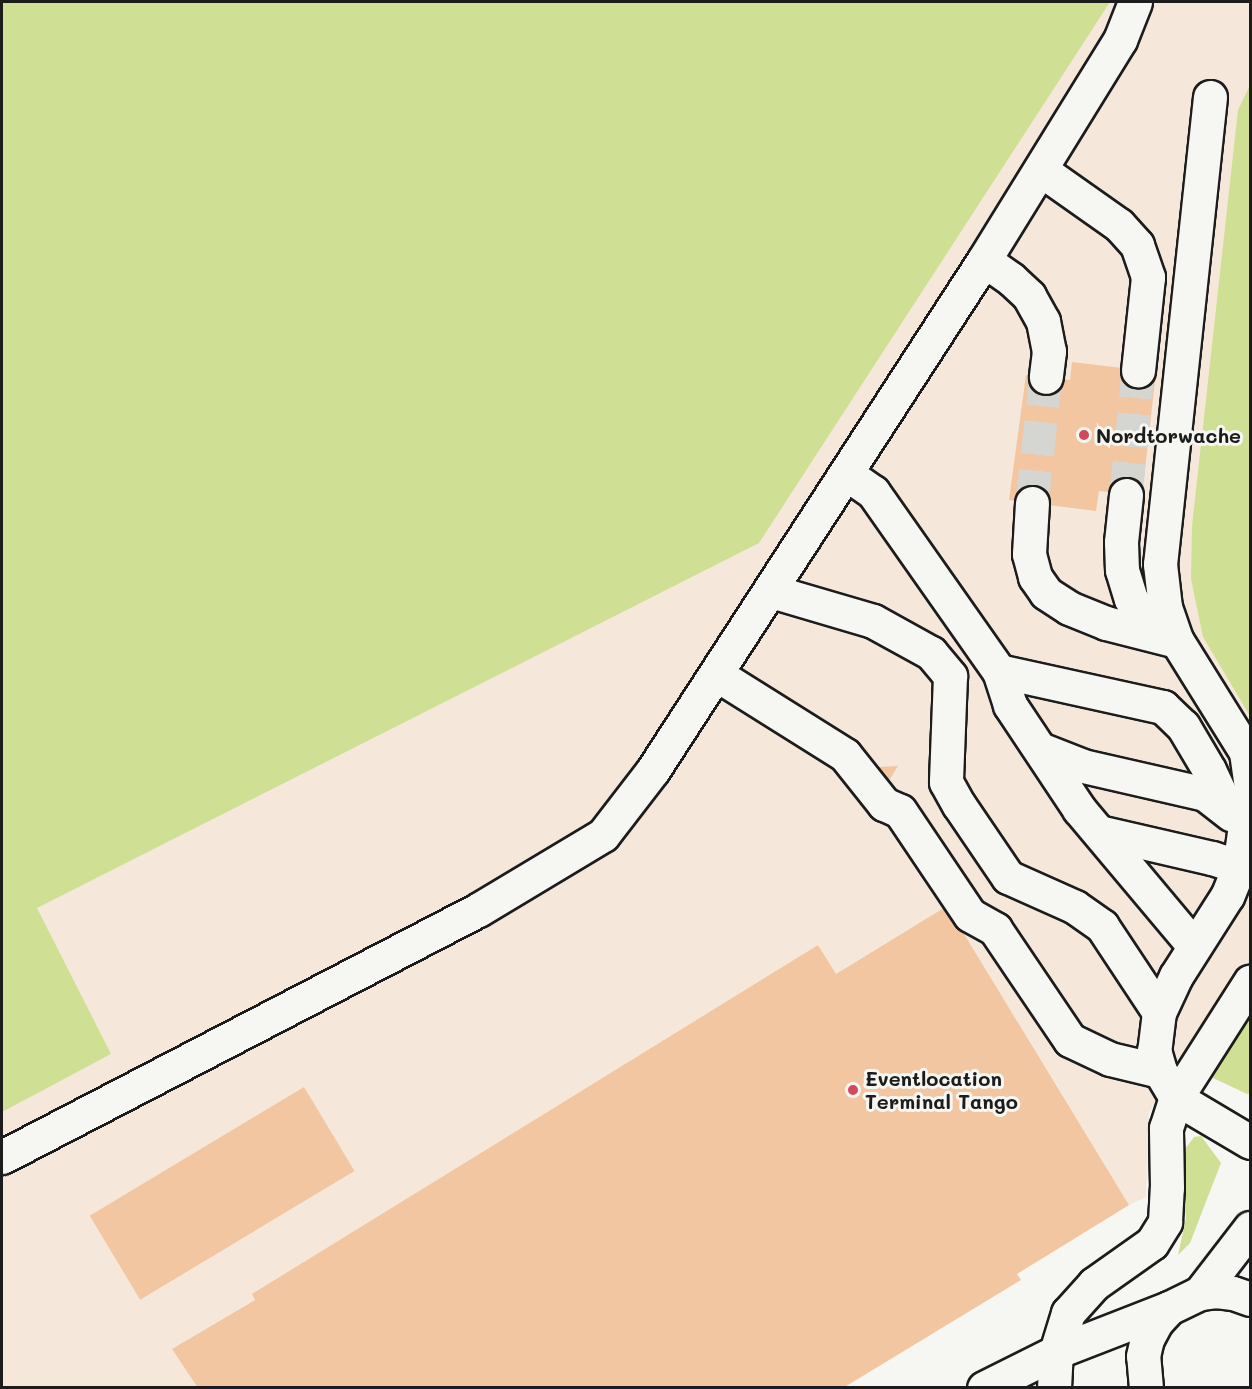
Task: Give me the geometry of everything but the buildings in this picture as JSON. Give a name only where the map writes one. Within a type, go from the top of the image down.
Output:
[{"type":"street","points":[[2,1157],[478,910],[603,835],[653,770],[984,261],[1120,40],[1136,2]]},
{"type":"street","points":[[1166,638],[1166,608],[1160,564],[1210,97]]},
{"type":"street","points":[[1041,171],[1119,225],[1137,245],[1148,277],[1138,370]]},
{"type":"street","points":[[984,261],[1011,279],[1029,296],[1043,321],[1049,351],[1046,377]]},
{"type":"street","points":[[847,474],[873,492],[999,671],[1010,705],[1079,809],[1194,946]]},
{"type":"street","points":[[1126,495],[1121,542],[1122,570],[1131,599],[1166,638],[1246,752],[1251,782]]},
{"type":"street","points":[[1032,503],[1029,554],[1035,577],[1046,593],[1070,608],[1106,623],[1166,638]]},
{"type":"street","points":[[771,591],[873,621],[931,653],[950,676],[946,782],[959,805],[1008,877],[1075,907],[1102,926],[1159,1012]]},
{"type":"street","points":[[999,671],[1163,707],[1183,726],[1209,770],[1241,812],[1239,867],[1227,896],[1194,946],[1159,1012],[1154,1050],[1168,1085],[1165,1222],[1152,1243],[1094,1284],[1068,1313],[1056,1352],[1054,1388]]},
{"type":"street","points":[[716,674],[845,755],[884,804],[900,812],[970,915],[995,929],[1070,1040],[1168,1085],[1251,1142]]},
{"type":"street","points":[[1040,749],[1083,766],[1205,794],[1241,812]]},
{"type":"street","points":[[1099,832],[1212,858],[1239,867]]},
{"type":"street","points":[[1168,1085],[1251,982]]},
{"type":"street","points":[[1200,1293],[1251,1228]]},
{"type":"street","points":[[984,1388],[1056,1352],[1169,1308],[1200,1293],[1233,1293],[1251,1299]]},
{"type":"street","points":[[1146,1388],[1143,1356],[1156,1322],[1169,1308]]},
{"type":"street","points":[[1118,1388],[1127,1388]]},
{"type":"shaded area","points":[[2,2],[1250,2],[1250,1093],[1211,1077],[1183,1060],[1149,1113],[1146,1197],[1129,1205],[947,906],[836,974],[818,945],[253,1294],[255,1300],[172,1349],[198,1387],[2,1388]]},
{"type":"green space","points":[[2,2],[1110,2],[759,543],[37,908],[111,1054],[2,1112]]},
{"type":"green space","points":[[1250,85],[1250,716],[1203,637],[1191,579],[1192,526],[1238,110]]},
{"type":"green space","points":[[1250,1014],[1250,1093],[1247,1094],[1211,1077]]},
{"type":"green space","points":[[1201,1136],[1221,1163],[1190,1243],[1178,1255],[1186,1218],[1181,1168],[1183,1152],[1194,1137]]},
{"type":"tunnel","points":[[1126,495],[1138,370]]},
{"type":"tunnel","points":[[1032,503],[1046,377]]},
{"type":"place","name":"Nordtorwache","points":[[1084,435]]},
{"type":"place","name":"Eventlocation Terminal Tango","points":[[853,1090]]}]
